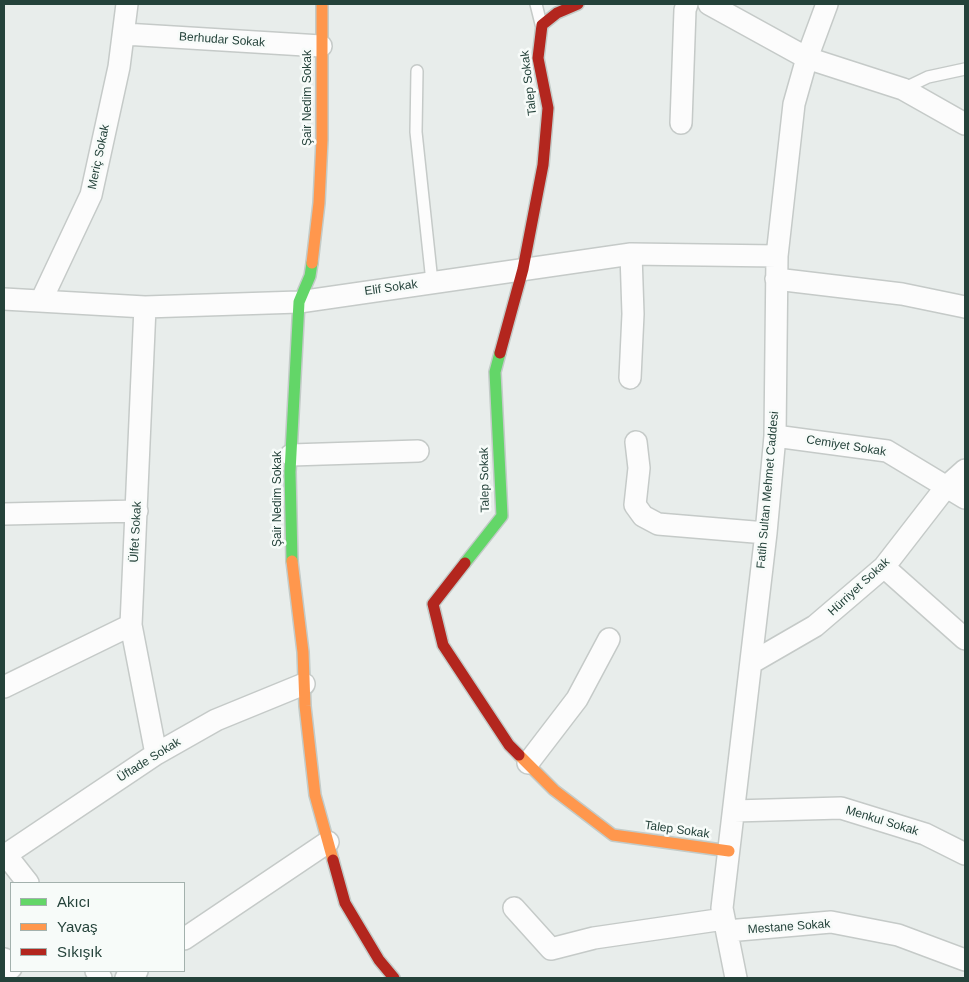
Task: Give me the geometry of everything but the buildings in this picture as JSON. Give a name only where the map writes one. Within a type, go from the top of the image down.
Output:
[{"type":"street","name":"Meriç Sokak","points":[[41,301],[91,195],[119,67],[127,4]]},
{"type":"street","name":"Şair Nedim Sokak","points":[[322,4],[322,140],[319,203],[310,276],[299,302],[291,455],[292,557],[303,652],[314,795],[345,903],[379,960],[394,978]]},
{"type":"street","points":[[542,25],[557,13],[578,4]]},
{"type":"street","points":[[681,123],[685,10],[687,4]]},
{"type":"street","points":[[710,4],[806,58],[903,89],[965,124]]},
{"type":"street","name":"Fatih Sultan Mehmet Caddesi","points":[[736,978],[722,908],[766,533],[775,436],[777,256],[794,104],[806,58],[827,4]]},
{"type":"street","name":"Talep Sokak","points":[[542,25],[538,58],[548,108],[538,194],[523,269],[495,372],[502,516],[433,604],[443,645],[509,745],[554,790],[613,835],[729,851]]},
{"type":"street","name":"Berhudar Sokak","points":[[124,34],[321,46]]},
{"type":"street","points":[[630,378],[633,314],[631,254]]},
{"type":"street","name":"Elif Sokak","points":[[4,299],[145,307],[299,302],[631,254],[777,256]]},
{"type":"street","points":[[776,279],[902,294],[965,307]]},
{"type":"street","name":"Ülfet Sokak","points":[[145,307],[131,625],[156,754]]},
{"type":"street","name":"Cemiyet Sokak","points":[[775,436],[887,451],[965,498]]},
{"type":"street","points":[[636,442],[639,468],[635,505],[643,516],[658,524],[766,533]]},
{"type":"street","points":[[291,455],[418,451]]},
{"type":"street","name":"Hürriyet Sokak","points":[[751,663],[815,626],[884,567],[946,487],[965,470]]},
{"type":"street","points":[[4,514],[137,511]]},
{"type":"street","points":[[884,567],[965,639]]},
{"type":"street","points":[[4,687],[131,625]]},
{"type":"street","points":[[528,763],[577,699],[609,639]]},
{"type":"street","name":"Üftade Sokak","points":[[5,856],[156,754],[216,720],[304,684]]},
{"type":"street","name":"Menkul Sokak","points":[[734,811],[841,808],[925,834],[965,854]]},
{"type":"street","points":[[185,938],[328,842]]},
{"type":"street","points":[[5,856],[27,882]]},
{"type":"street","name":"Mestane Sokak","points":[[514,908],[551,949],[594,938],[726,926],[831,922],[898,935],[965,960]]},
{"type":"lane","points":[[536,4],[542,25]]},
{"type":"lane","points":[[903,89],[928,77],[965,69]]},
{"type":"lane","points":[[417,71],[416,132],[432,282]]},
{"type":"traffic: fast","points":[[292,561],[290,472],[299,302],[310,276],[312,263]]},
{"type":"traffic: fast","points":[[465,563],[502,516],[495,372],[500,353]]},
{"type":"traffic: slow","points":[[312,263],[319,203],[322,140],[322,4]]},
{"type":"traffic: slow","points":[[292,561],[303,652],[305,706],[315,795],[333,860]]},
{"type":"traffic: slow","points":[[519,755],[554,790],[613,835],[729,851]]},
{"type":"traffic: jam","points":[[500,353],[523,269],[543,165],[548,108],[538,58],[542,25],[557,13],[578,4]]},
{"type":"traffic: jam","points":[[465,563],[433,604],[443,645],[509,745],[519,755]]},
{"type":"traffic: jam","points":[[333,860],[345,903],[379,960],[394,978]]}]
